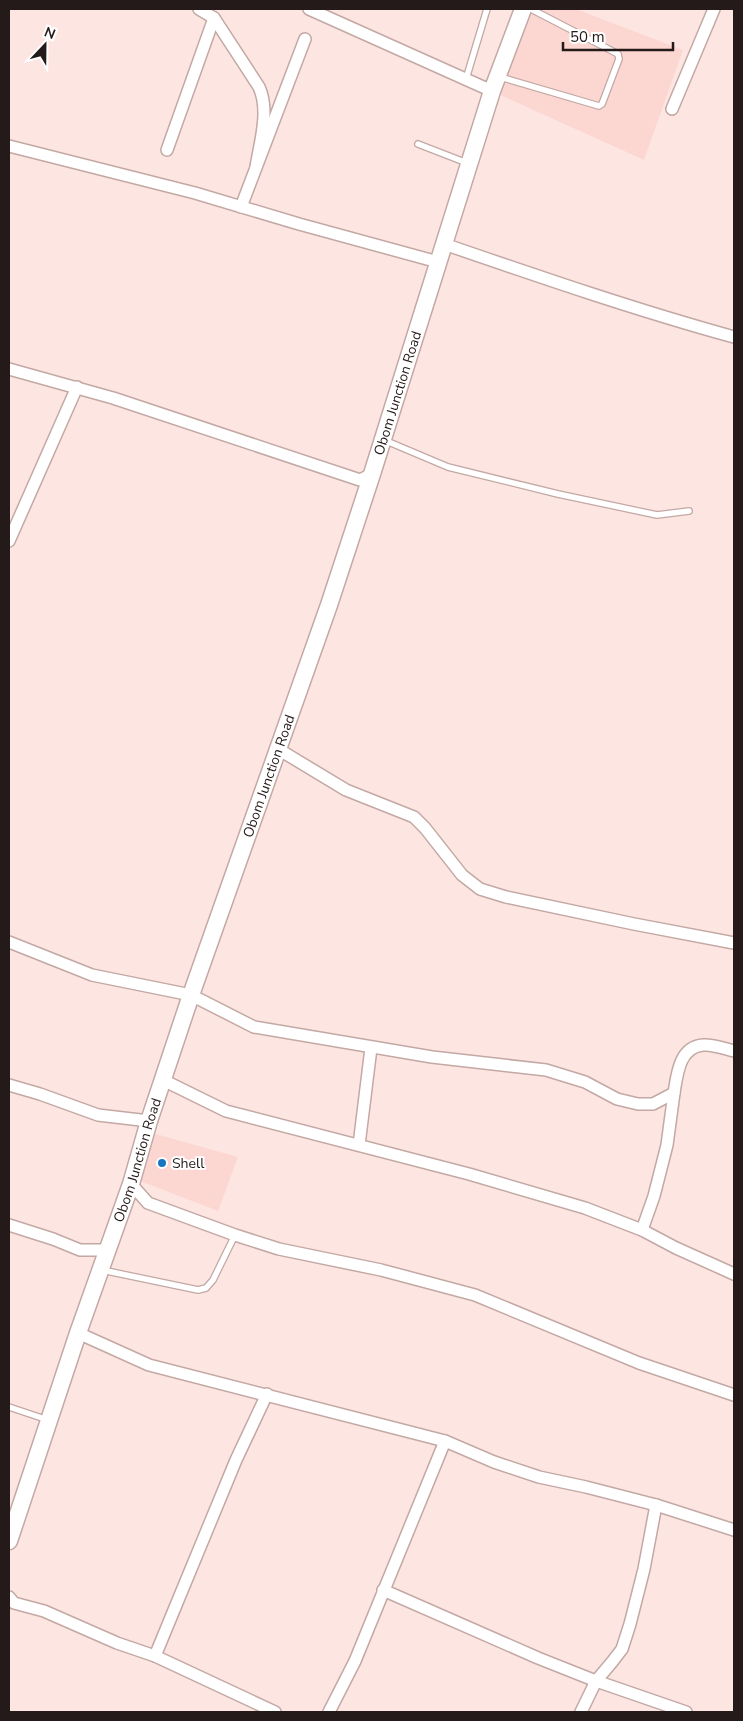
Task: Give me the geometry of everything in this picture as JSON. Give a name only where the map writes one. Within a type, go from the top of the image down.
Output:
[{"type":"main road","name":"Obom Junction Road","points":[[9,1542],[13,1514],[131,1184],[149,1120],[191,995],[329,605],[495,84],[523,9]]},
{"type":"street","points":[[199,9],[214,18],[263,95],[265,106],[256,167]]},
{"type":"street","points":[[308,9],[333,14],[466,79],[495,84]]},
{"type":"street","points":[[672,109],[714,9]]},
{"type":"street","points":[[167,150],[214,18]]},
{"type":"street","points":[[241,207],[305,40]]},
{"type":"street","points":[[9,146],[195,193],[438,262]]},
{"type":"street","points":[[444,244],[576,289],[734,337]]},
{"type":"street","points":[[9,369],[77,387],[360,480],[372,474]]},
{"type":"street","points":[[9,541],[77,387]]},
{"type":"street","points":[[278,749],[346,790],[414,817],[462,875],[480,888],[506,897],[734,943]]},
{"type":"street","points":[[9,942],[92,975],[191,995],[254,1027],[371,1048],[546,1070],[585,1082],[616,1099],[638,1104],[653,1104],[674,1092]]},
{"type":"street","points":[[642,1230],[654,1196],[667,1145],[680,1064],[688,1052],[695,1046],[705,1045],[734,1051]]},
{"type":"street","points":[[359,1145],[371,1048]]},
{"type":"street","points":[[163,1080],[226,1111],[522,1189],[585,1208],[642,1230],[684,1252],[734,1274]]},
{"type":"street","points":[[9,1085],[98,1115],[149,1120]]},
{"type":"street","points":[[131,1184],[148,1203],[235,1235],[279,1249],[381,1270],[475,1295],[639,1363],[734,1395]]},
{"type":"street","points":[[9,1225],[80,1250],[106,1250]]},
{"type":"street","points":[[78,1333],[149,1365],[445,1441],[494,1462],[539,1477],[656,1505],[734,1530]]},
{"type":"street","points":[[155,1656],[236,1460],[266,1394]]},
{"type":"street","points":[[329,1712],[355,1660],[445,1441]]},
{"type":"street","points":[[580,1712],[596,1681],[622,1649],[646,1560],[656,1505]]},
{"type":"street","points":[[383,1590],[538,1658],[596,1681],[686,1712]]},
{"type":"street","points":[[9,1597],[14,1603],[44,1611],[116,1643],[155,1656],[275,1712]]},
{"type":"lane","points":[[466,79],[487,9]]},
{"type":"lane","points":[[495,84],[599,106],[602,104],[619,58],[618,54],[531,9]]},
{"type":"lane","points":[[418,144],[469,164]]},
{"type":"lane","points":[[382,439],[448,467],[558,494],[656,515],[689,510]]},
{"type":"lane","points":[[100,1270],[198,1290],[206,1288],[213,1280],[235,1235]]},
{"type":"lane","points":[[9,1407],[48,1420]]},
{"type":"shaded area","points":[[531,9],[576,9],[683,50],[644,160],[498,94]]},
{"type":"shaded area","points":[[149,1132],[238,1157],[218,1211],[135,1179]]},
{"type":"place","name":"Shell","points":[[162,1163]]}]
